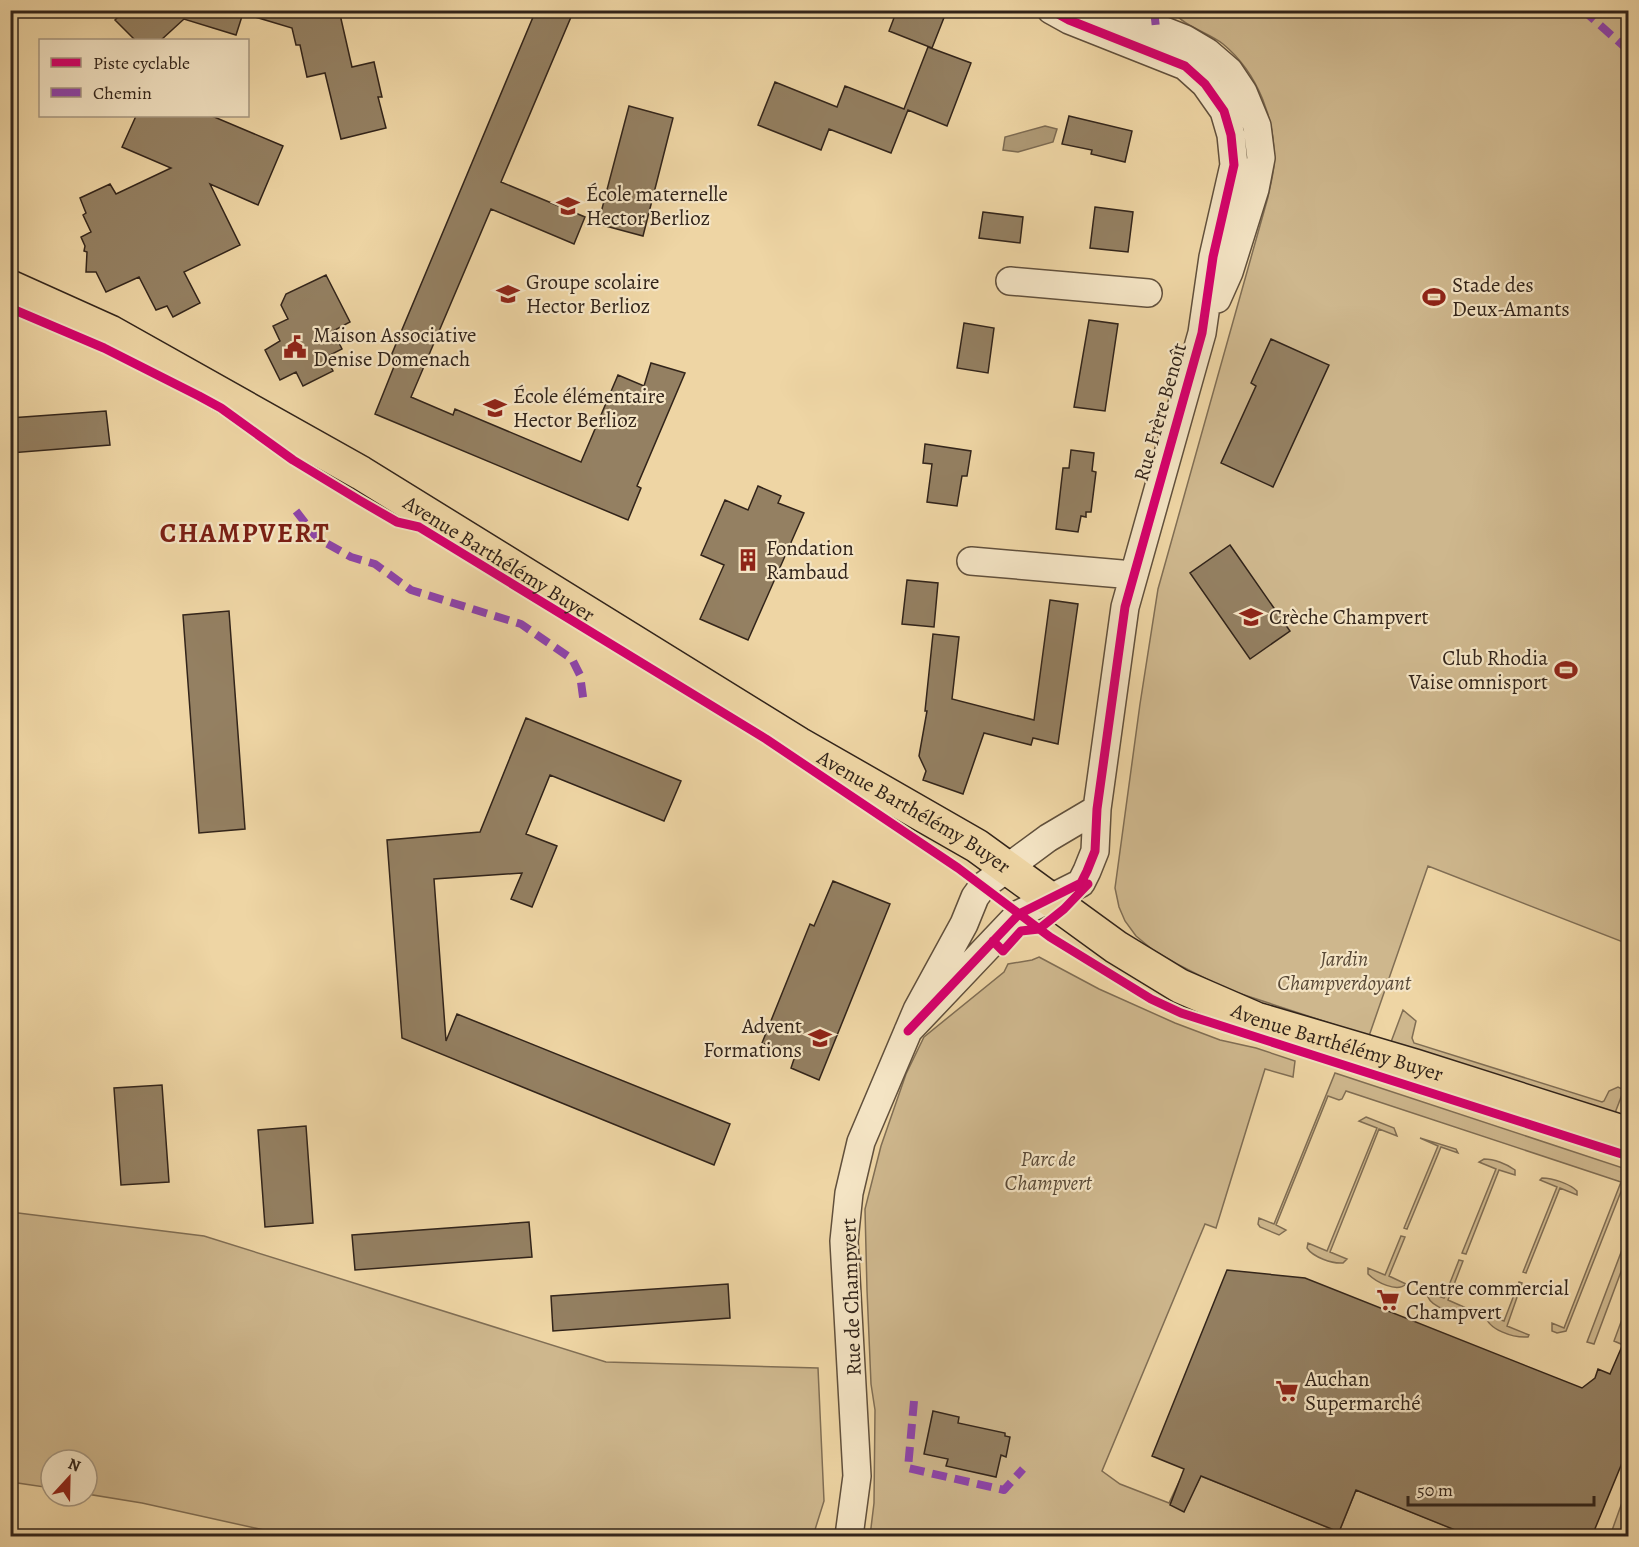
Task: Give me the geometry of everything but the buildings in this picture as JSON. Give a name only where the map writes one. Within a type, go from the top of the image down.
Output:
[{"type":"main road","name":"Avenue Barthélémy Buyer","points":[[10,287],[110,332],[317,447],[799,744],[977,846],[1116,947],[1180,986],[1256,1019],[1415,1066],[1629,1134]]},
{"type":"street","name":"Rue Frère Benoît","points":[[1050,898],[1081,883],[1095,851],[1097,809],[1125,607],[1202,333],[1213,257],[1234,165],[1231,135],[1224,111],[1205,84],[1185,66],[1069,20],[1051,10]]},
{"type":"street","name":"Rue Frère Benoît","points":[[1111,10],[1155,19],[1207,52],[1229,71],[1243,92],[1257,126],[1261,158],[1255,189],[1229,272],[1202,333]]},
{"type":"street","points":[[1155,19],[1159,55]]},
{"type":"street","points":[[1010,281],[1148,293]]},
{"type":"street","points":[[971,561],[1133,575]]},
{"type":"street","name":"Rue de Champvert","points":[[849,1536],[857,1476],[844,1241],[849,1193],[861,1142],[917,1010],[975,897],[983,886],[1048,838],[1097,809]]},
{"type":"street","name":"Rue de Champvert","points":[[908,1031],[1019,914],[1050,898]]},
{"type":"green space","name":"Jardin Champverdoyant","points":[[1173,11],[1628,11],[1628,944],[1428,866],[1369,1036],[1226,989],[1177,964],[1153,950],[1136,936],[1125,921],[1115,888],[1158,589],[1268,197],[1274,165],[1272,131],[1268,115],[1255,83],[1246,69],[1223,44],[1183,21]]},
{"type":"green space","name":"Parc de Champvert","points":[[1039,957],[1099,989],[1175,1023],[1220,1040],[1256,1048],[1295,1061],[1293,1077],[1265,1069],[1216,1228],[1205,1224],[1102,1471],[1120,1484],[1169,1503],[1180,1480],[1196,1486],[1201,1476],[1339,1532],[1356,1490],[1471,1536],[870,1536],[874,1503],[875,1410],[871,1384],[865,1209],[881,1146],[906,1074],[924,1037],[1004,972],[1008,964]]},
{"type":"green space","points":[[1403,1010],[1416,1021],[1412,1038],[1414,1043],[1602,1102],[1609,1091],[1618,1087],[1623,1092],[1615,1113],[1391,1042]]},
{"type":"green space","points":[[1335,1073],[1623,1168],[1626,1179],[1566,1331],[1557,1333],[1552,1331],[1552,1323],[1564,1328],[1621,1182],[1346,1091],[1339,1100],[1328,1096],[1276,1225],[1286,1230],[1279,1235],[1260,1227],[1259,1218],[1274,1224]]},
{"type":"green space","points":[[1366,1117],[1394,1128],[1397,1136],[1379,1129],[1330,1252],[1347,1259],[1343,1263],[1334,1262],[1314,1254],[1307,1248],[1308,1243],[1327,1251],[1377,1128],[1359,1121]]},
{"type":"green space","points":[[1420,1138],[1456,1149],[1458,1153],[1441,1147],[1407,1229],[1404,1228],[1438,1146]]},
{"type":"green space","points":[[1484,1159],[1508,1166],[1515,1170],[1515,1175],[1499,1170],[1466,1254],[1462,1253],[1496,1169],[1479,1162]]},
{"type":"green space","points":[[1542,1178],[1566,1184],[1577,1191],[1577,1195],[1560,1188],[1526,1273],[1523,1272],[1557,1187],[1540,1180]]},
{"type":"green space","points":[[10,1212],[204,1236],[606,1362],[818,1368],[824,1501],[813,1536],[291,1536],[142,1503],[99,1496],[99,1448],[39,1448],[39,1486],[11,1482]]},
{"type":"green space","points":[[1628,1234],[1628,1253],[1594,1344],[1587,1342]]},
{"type":"green space","points":[[1401,1236],[1405,1237],[1389,1276],[1406,1284],[1392,1287],[1368,1274],[1368,1268],[1385,1275]]},
{"type":"green space","points":[[1459,1260],[1463,1261],[1448,1300],[1464,1307],[1460,1311],[1450,1311],[1430,1301],[1427,1292],[1444,1298]]},
{"type":"green space","points":[[1519,1282],[1522,1283],[1507,1326],[1529,1335],[1528,1337],[1516,1336],[1496,1329],[1487,1320],[1485,1314],[1504,1321]]},
{"type":"green space","points":[[1628,1303],[1628,1328],[1624,1340],[1628,1342],[1628,1347],[1614,1341]]},
{"type":"green space","points":[[1628,1486],[1628,1536],[1610,1536]]},
{"type":"shaded area","points":[[1045,126],[1057,129],[1053,142],[1018,152],[1003,150],[1005,137]]},
{"type":"marked path","points":[[1154,10],[1156,28]]},
{"type":"marked path","points":[[1583,10],[1628,50]]},
{"type":"marked path","points":[[296,511],[317,538],[351,557],[375,564],[411,590],[521,624],[572,659],[580,675],[584,704]]},
{"type":"marked path","points":[[914,1401],[908,1468],[1004,1490],[1023,1469]]},
{"type":"cycle path","points":[[908,1031],[1019,914],[1081,883],[1095,851],[1097,809],[1125,607],[1202,333],[1213,257],[1234,165],[1231,135],[1224,111],[1205,84],[1185,66],[1069,20],[1051,10]]},
{"type":"cycle path","points":[[10,308],[104,348],[199,396],[221,408],[293,460],[359,500],[397,522],[419,527],[766,739],[958,868],[1050,937],[1151,999],[1181,1013],[1628,1156]]},
{"type":"cycle path","points":[[993,941],[1003,951],[1021,931],[1039,929],[1064,909],[1088,884]]},
{"type":"place","name":"École maternelle Hector Berlioz","points":[[568,206]]},
{"type":"place","name":"Groupe scolaire Hector Berlioz","points":[[508,294]]},
{"type":"place","name":"Stade des Deux-Amants","points":[[1434,297]]},
{"type":"place","name":"Maison Associative Denise Domenach","points":[[295,347]]},
{"type":"place","name":"École élémentaire Hector Berlioz","points":[[495,408]]},
{"type":"place","name":"Fondation Rambaud","points":[[748,560]]},
{"type":"place","name":"Crèche Champvert","points":[[1251,617]]},
{"type":"place","name":"Club Rhodia Vaise omnisport","points":[[1566,670]]},
{"type":"place","name":"Advent Formations","points":[[820,1038]]},
{"type":"place","name":"Centre commercial Champvert","points":[[1388,1300]]},
{"type":"place","name":"Auchan Supermarché","points":[[1287,1391]]},
{"type":"district","name":"CHAMPVERT","points":[[245,533]]}]
